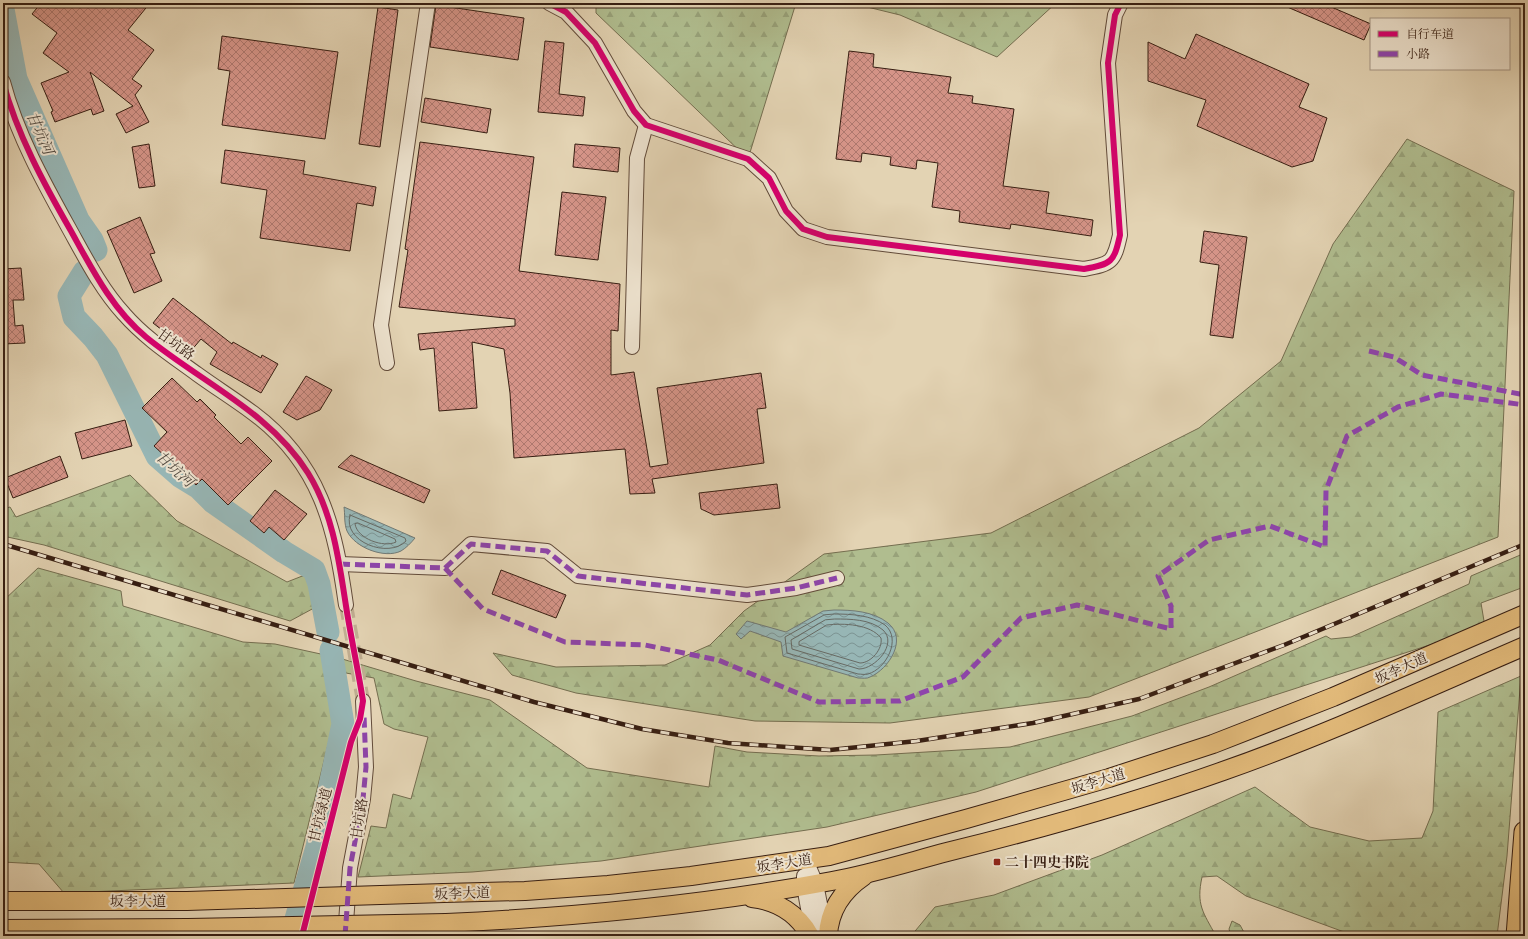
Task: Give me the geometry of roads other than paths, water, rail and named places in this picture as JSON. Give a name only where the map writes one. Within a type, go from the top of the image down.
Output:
[{"type":"highway","points":[[1516,936],[1525,832]]},
{"type":"main road","name":"坂李大道","points":[[3,902],[187,901],[526,891],[608,885],[691,876],[829,856],[1109,778],[1213,744],[1334,697],[1525,614]]},
{"type":"main road","name":"坂李大道","points":[[3,929],[188,928],[529,919],[612,913],[742,896],[810,885],[870,872],[977,845],[1117,806],[1224,771],[1343,725],[1525,646]]},
{"type":"main road","points":[[827,936],[831,916],[843,894],[853,884],[870,872]]},
{"type":"main road","points":[[742,896],[775,903],[789,911],[799,920],[812,936]]},
{"type":"street","points":[[388,363],[381,324],[428,3]]},
{"type":"street","points":[[549,3],[566,12],[595,43],[634,111],[646,125],[748,158],[770,178],[786,211],[802,228],[827,237],[1084,269],[1105,265],[1115,256],[1120,235],[1108,63],[1115,15],[1121,3]]},
{"type":"street","name":"甘坑路","points":[[3,82],[11,110],[48,189],[84,258],[103,288],[123,314],[146,336],[253,413],[293,451],[317,488],[340,564],[346,605]]},
{"type":"street","points":[[632,347],[637,158],[646,125]]},
{"type":"street","points":[[340,564],[445,568],[470,544],[547,551],[578,576],[747,595],[796,588],[837,578]]},
{"type":"street","name":"甘坑路","points":[[345,936],[350,868],[363,798],[365,775],[363,701]]},
{"type":"street","points":[[806,860],[810,885],[812,936]]},
{"type":"street","points":[[810,885],[827,936]]},
{"type":"water","points":[[344,507],[415,538],[403,550],[394,553],[379,553],[363,547],[351,537],[347,531]]},
{"type":"water","points":[[823,611],[855,611],[876,616],[888,623],[894,630],[896,645],[894,653],[884,667],[877,673],[867,678],[858,678],[783,656],[781,642],[750,631],[741,639],[736,634],[747,621],[786,632]]},
{"type":"waterway","name":"甘坑河","points":[[3,9],[16,79],[78,220],[92,240],[96,250]]},
{"type":"waterway","name":"甘坑河","points":[[84,272],[69,296],[74,317],[93,337],[107,355],[157,456],[181,477],[199,488],[213,502],[284,552],[314,570],[319,584],[328,632]]},
{"type":"waterway","name":"甘坑河","points":[[291,936],[317,847],[343,724],[331,650]]},
{"type":"tunnel","points":[[346,605],[363,701]]},
{"type":"railway","points":[[3,544],[534,702],[642,729],[728,743],[830,750],[917,741],[1033,723],[1139,699],[1284,645],[1525,544]]},
{"type":"place","name":"二十四史书院","points":[[997,862]]}]
